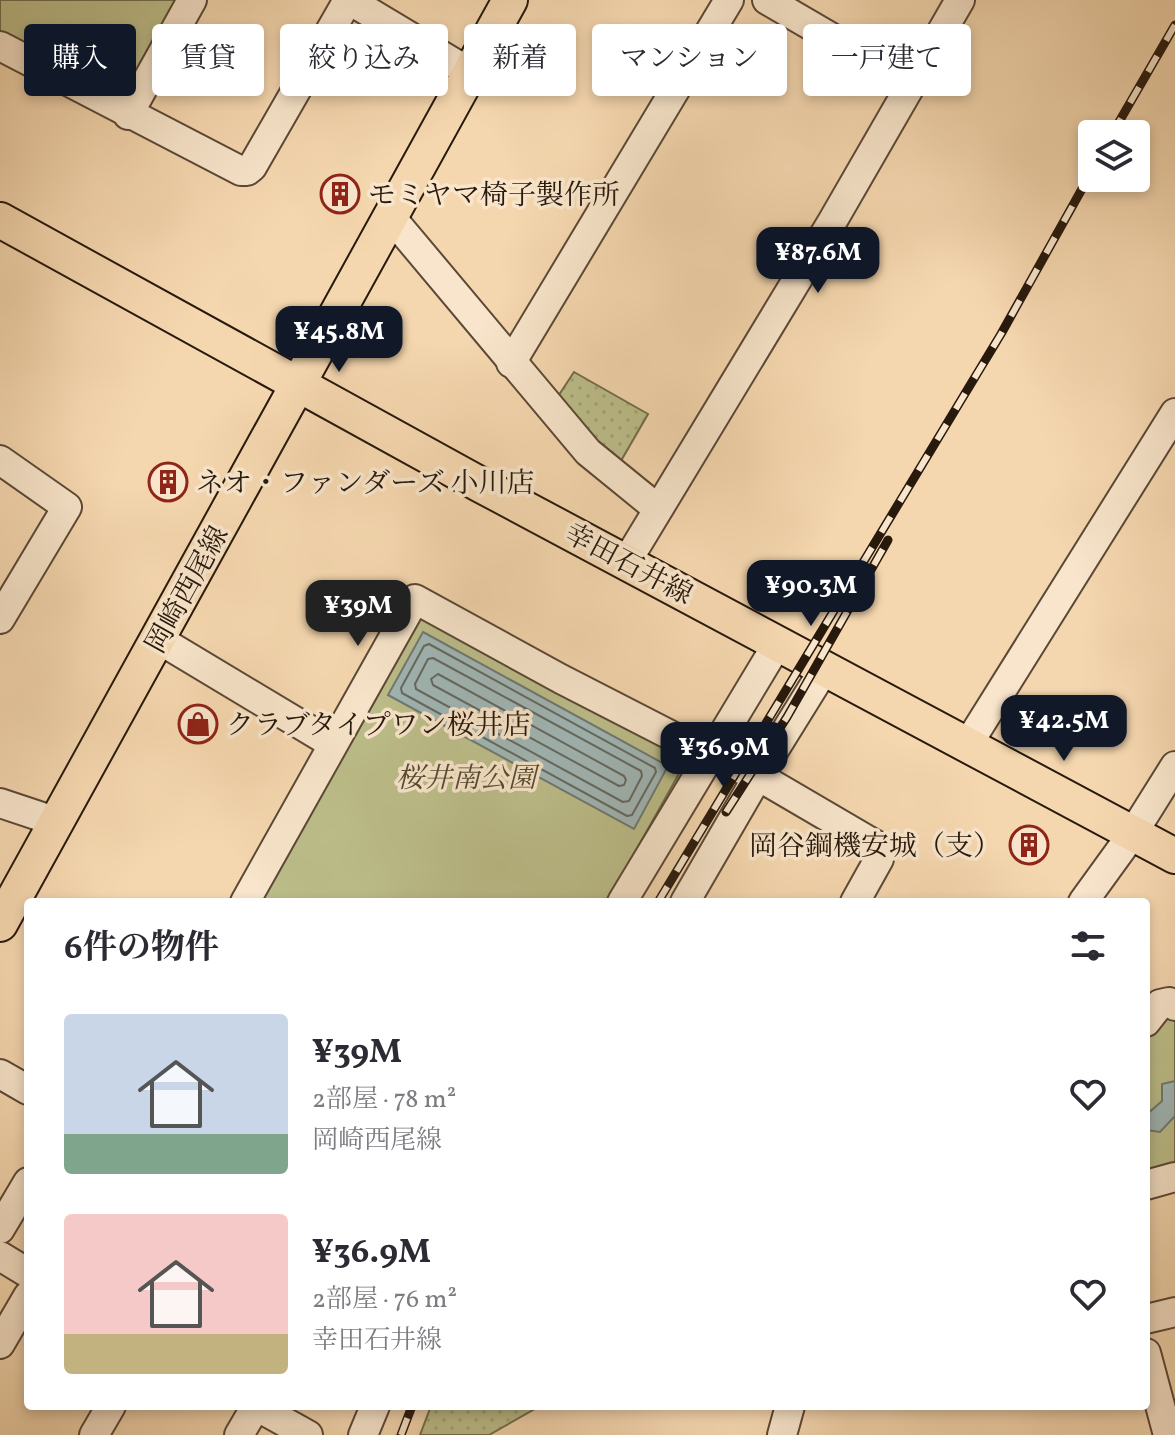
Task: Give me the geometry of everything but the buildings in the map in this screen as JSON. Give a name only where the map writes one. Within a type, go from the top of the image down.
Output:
[{"type":"main road","name":"岡崎西尾線","points":[[496,24],[510,0]]},
{"type":"main road","name":"岡崎西尾線","points":[[0,924],[464,81]]},
{"type":"main road","name":"幸田石井線","points":[[0,220],[481,485],[1175,856]]},
{"type":"street","points":[[128,115],[192,0]]},
{"type":"street","points":[[0,46],[241,171],[252,167],[349,0],[464,69]]},
{"type":"street","points":[[511,363],[729,0]]},
{"type":"street","points":[[767,0],[808,24]]},
{"type":"street","points":[[946,24],[960,0]]},
{"type":"street","points":[[627,561],[825,234],[904,96]]},
{"type":"street","points":[[390,216],[588,452],[658,509]]},
{"type":"street","points":[[968,744],[1175,413]]},
{"type":"street","points":[[0,460],[67,507],[0,619]]},
{"type":"street","points":[[247,898],[415,599],[711,756],[758,776],[881,848],[879,859],[857,898]]},
{"type":"street","points":[[158,639],[333,744]]},
{"type":"street","points":[[624,898],[778,643]]},
{"type":"street","points":[[687,898],[825,668]]},
{"type":"street","points":[[1086,898],[1133,833],[1175,766]]},
{"type":"street","points":[[0,803],[57,822]]},
{"type":"street","points":[[1150,1017],[1160,1004],[1169,1002],[1175,1006]]},
{"type":"street","points":[[0,1074],[24,1088]]},
{"type":"street","points":[[1150,1184],[1175,1177]]},
{"type":"street","points":[[0,1229],[24,1189]]},
{"type":"street","points":[[0,1256],[24,1271]]},
{"type":"street","points":[[0,1344],[24,1303]]},
{"type":"street","points":[[1150,1318],[1175,1312]]},
{"type":"street","points":[[1150,1368],[1168,1435]]},
{"type":"street","points":[[94,1435],[109,1410]]},
{"type":"street","points":[[239,1435],[254,1410]]},
{"type":"street","points":[[263,1410],[308,1435]]},
{"type":"street","points":[[363,1435],[373,1410]]},
{"type":"street","points":[[782,1435],[789,1410]]},
{"type":"green space","points":[[0,0],[181,0],[167,24],[152,24],[152,51],[136,79],[136,24],[24,24],[24,46],[0,34]]},
{"type":"green space","points":[[574,372],[648,414],[618,466],[555,401]]},
{"type":"green space","name":"桜井南公園","points":[[423,614],[683,754],[685,763],[609,898],[257,898],[413,616]]},
{"type":"green space","points":[[1170,1016],[1175,1018],[1175,1168],[1150,1174],[1150,1030],[1155,1021]]},
{"type":"green space","points":[[429,1410],[533,1410],[489,1435],[420,1435]]},
{"type":"water","points":[[423,632],[668,766],[634,829],[388,695]]},
{"type":"water","points":[[1175,1081],[1175,1116],[1160,1132],[1150,1131],[1150,1112],[1162,1101],[1162,1084]]},
{"type":"railway","points":[[1120,120],[1175,25]]},
{"type":"railway","points":[[660,898],[1001,334],[1080,192]]},
{"type":"railway","points":[[726,812],[787,717],[888,540]]},
{"type":"railway","points":[[401,1435],[410,1410]]},
{"type":"place","name":"モミヤマ椅子製作所","points":[[340,194]]},
{"type":"place","name":"ネオ・ファンダーズ 小川店","points":[[168,482]]},
{"type":"place","name":"クラブタイプワン桜井店","points":[[198,724]]},
{"type":"place","name":"岡谷鋼機安城（支）","points":[[1029,845]]}]
